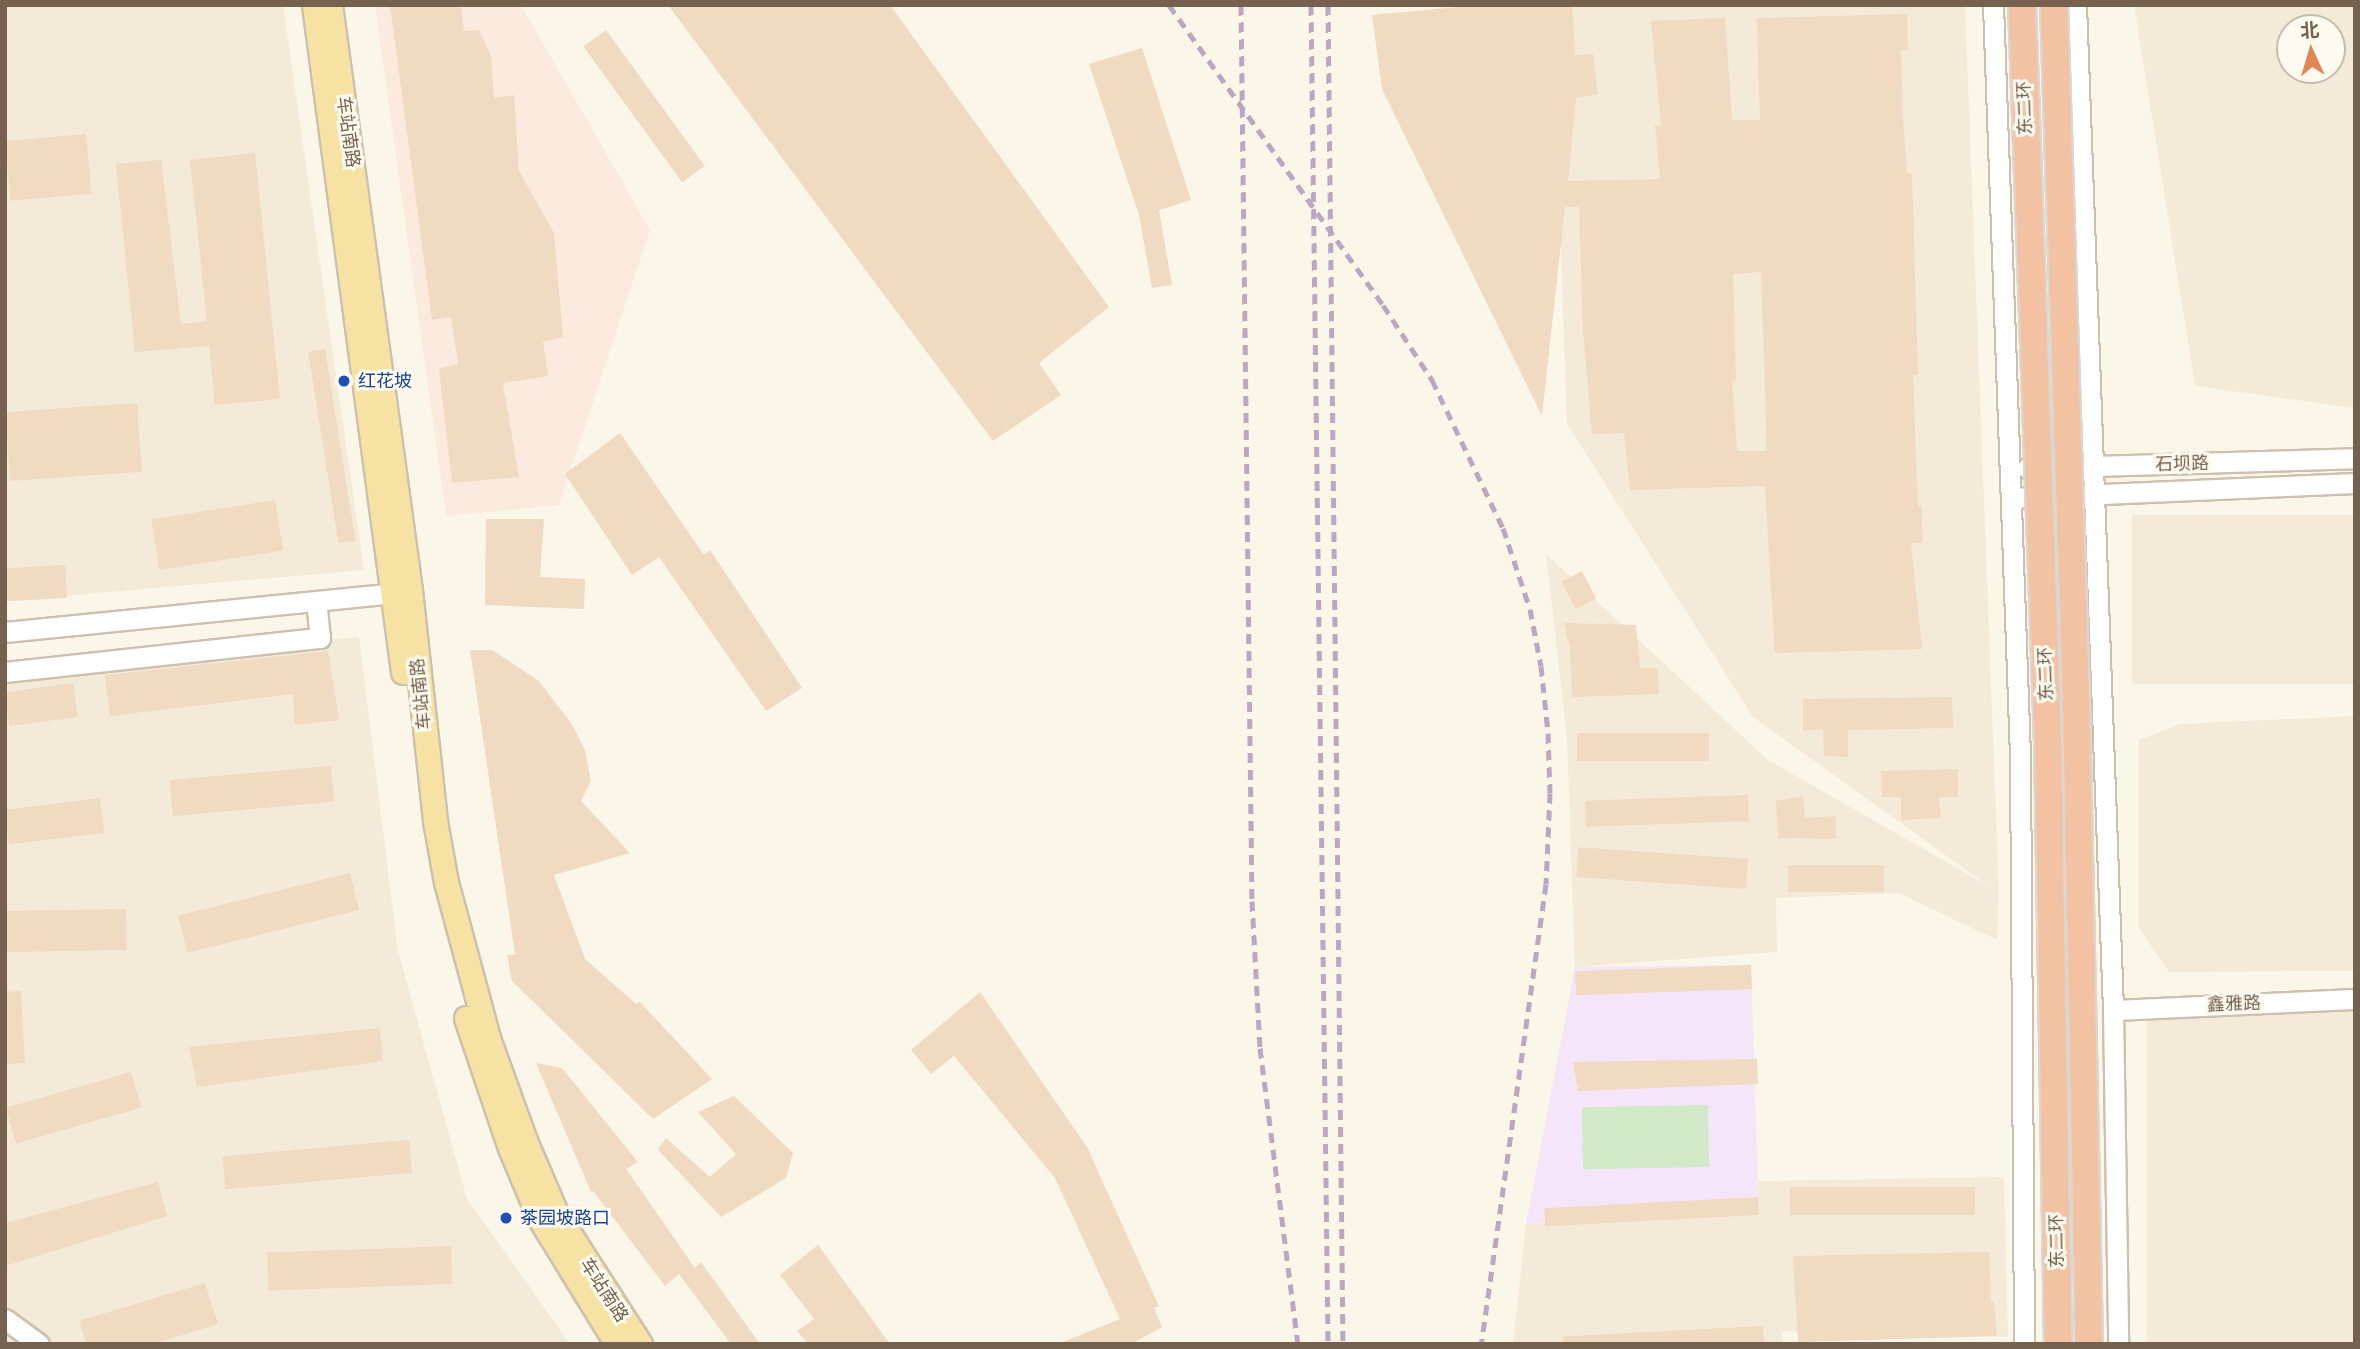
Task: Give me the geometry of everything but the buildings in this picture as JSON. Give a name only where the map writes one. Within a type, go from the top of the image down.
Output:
[{"type":"highway","name":"东二环","points":[[2022,5],[2048,741],[2058,1344]]},
{"type":"highway","name":"东二环","points":[[2054,5],[2076,703],[2089,1344]]},
{"type":"main road","name":"车站南路","points":[[314,5],[431,882],[475,1050],[540,1219],[617,1344]]},
{"type":"main road","name":"车站南路","points":[[330,5],[410,590],[435,821],[446,882],[489,1041],[526,1143],[556,1213],[640,1344]]},
{"type":"street","points":[[1993,5],[2020,755],[2024,1344]]},
{"type":"street","points":[[2076,5],[2113,1010],[2118,1344]]},
{"type":"street","name":"石坝路","points":[[2009,468],[2355,458]]},
{"type":"street","name":"石坝路","points":[[2011,498],[2355,483]]},
{"type":"street","points":[[5,632],[394,593]]},
{"type":"street","points":[[5,671],[320,638],[316,601]]},
{"type":"street","name":"鑫雅路","points":[[2113,1010],[2355,999]]},
{"type":"street","points":[[5,1319],[39,1344]]},
{"type":"shaded area","points":[[5,5],[283,5],[364,570],[5,601]]},
{"type":"shaded area","points":[[375,5],[521,5],[650,230],[559,505],[446,516]]},
{"type":"shaded area","points":[[1552,5],[1965,5],[1999,892],[1997,940],[1899,893],[1776,898],[1777,952],[1575,967],[1567,739],[1546,554],[1768,760],[1990,887],[1753,717],[1567,424]]},
{"type":"shaded area","points":[[2134,5],[2355,5],[2355,408],[2195,386]]},
{"type":"shaded area","points":[[2132,515],[2355,515],[2355,684],[2132,684]]},
{"type":"shaded area","points":[[359,637],[398,951],[467,1199],[570,1344],[5,1344],[5,665]]},
{"type":"shaded area","points":[[2355,716],[2355,971],[2169,972],[2139,928],[2139,740],[2180,724]]},
{"type":"shaded area","points":[[1751,965],[1759,1215],[1526,1224],[1575,967]]},
{"type":"shaded area","points":[[2147,1001],[2355,1001],[2355,1344],[2147,1344]]},
{"type":"shaded area","points":[[2004,1177],[2008,1337],[1782,1331],[1783,1344],[1513,1344],[1526,1224],[1759,1215],[1758,1181]]},
{"type":"green space","points":[[1708,1105],[1709,1167],[1583,1169],[1582,1107]]},
{"type":"railway","points":[[1169,5],[1383,305],[1432,380],[1503,528],[1530,609],[1541,666],[1548,733],[1550,793],[1546,884],[1481,1344]]},
{"type":"railway","points":[[1241,5],[1252,901],[1260,1048],[1298,1344]]},
{"type":"railway","points":[[1311,5],[1328,1344]]},
{"type":"railway","points":[[1328,5],[1343,1344]]},
{"type":"place","name":"红花坡","points":[[344,381]]},
{"type":"place","name":"茶园坡路口","points":[[506,1218]]}]
